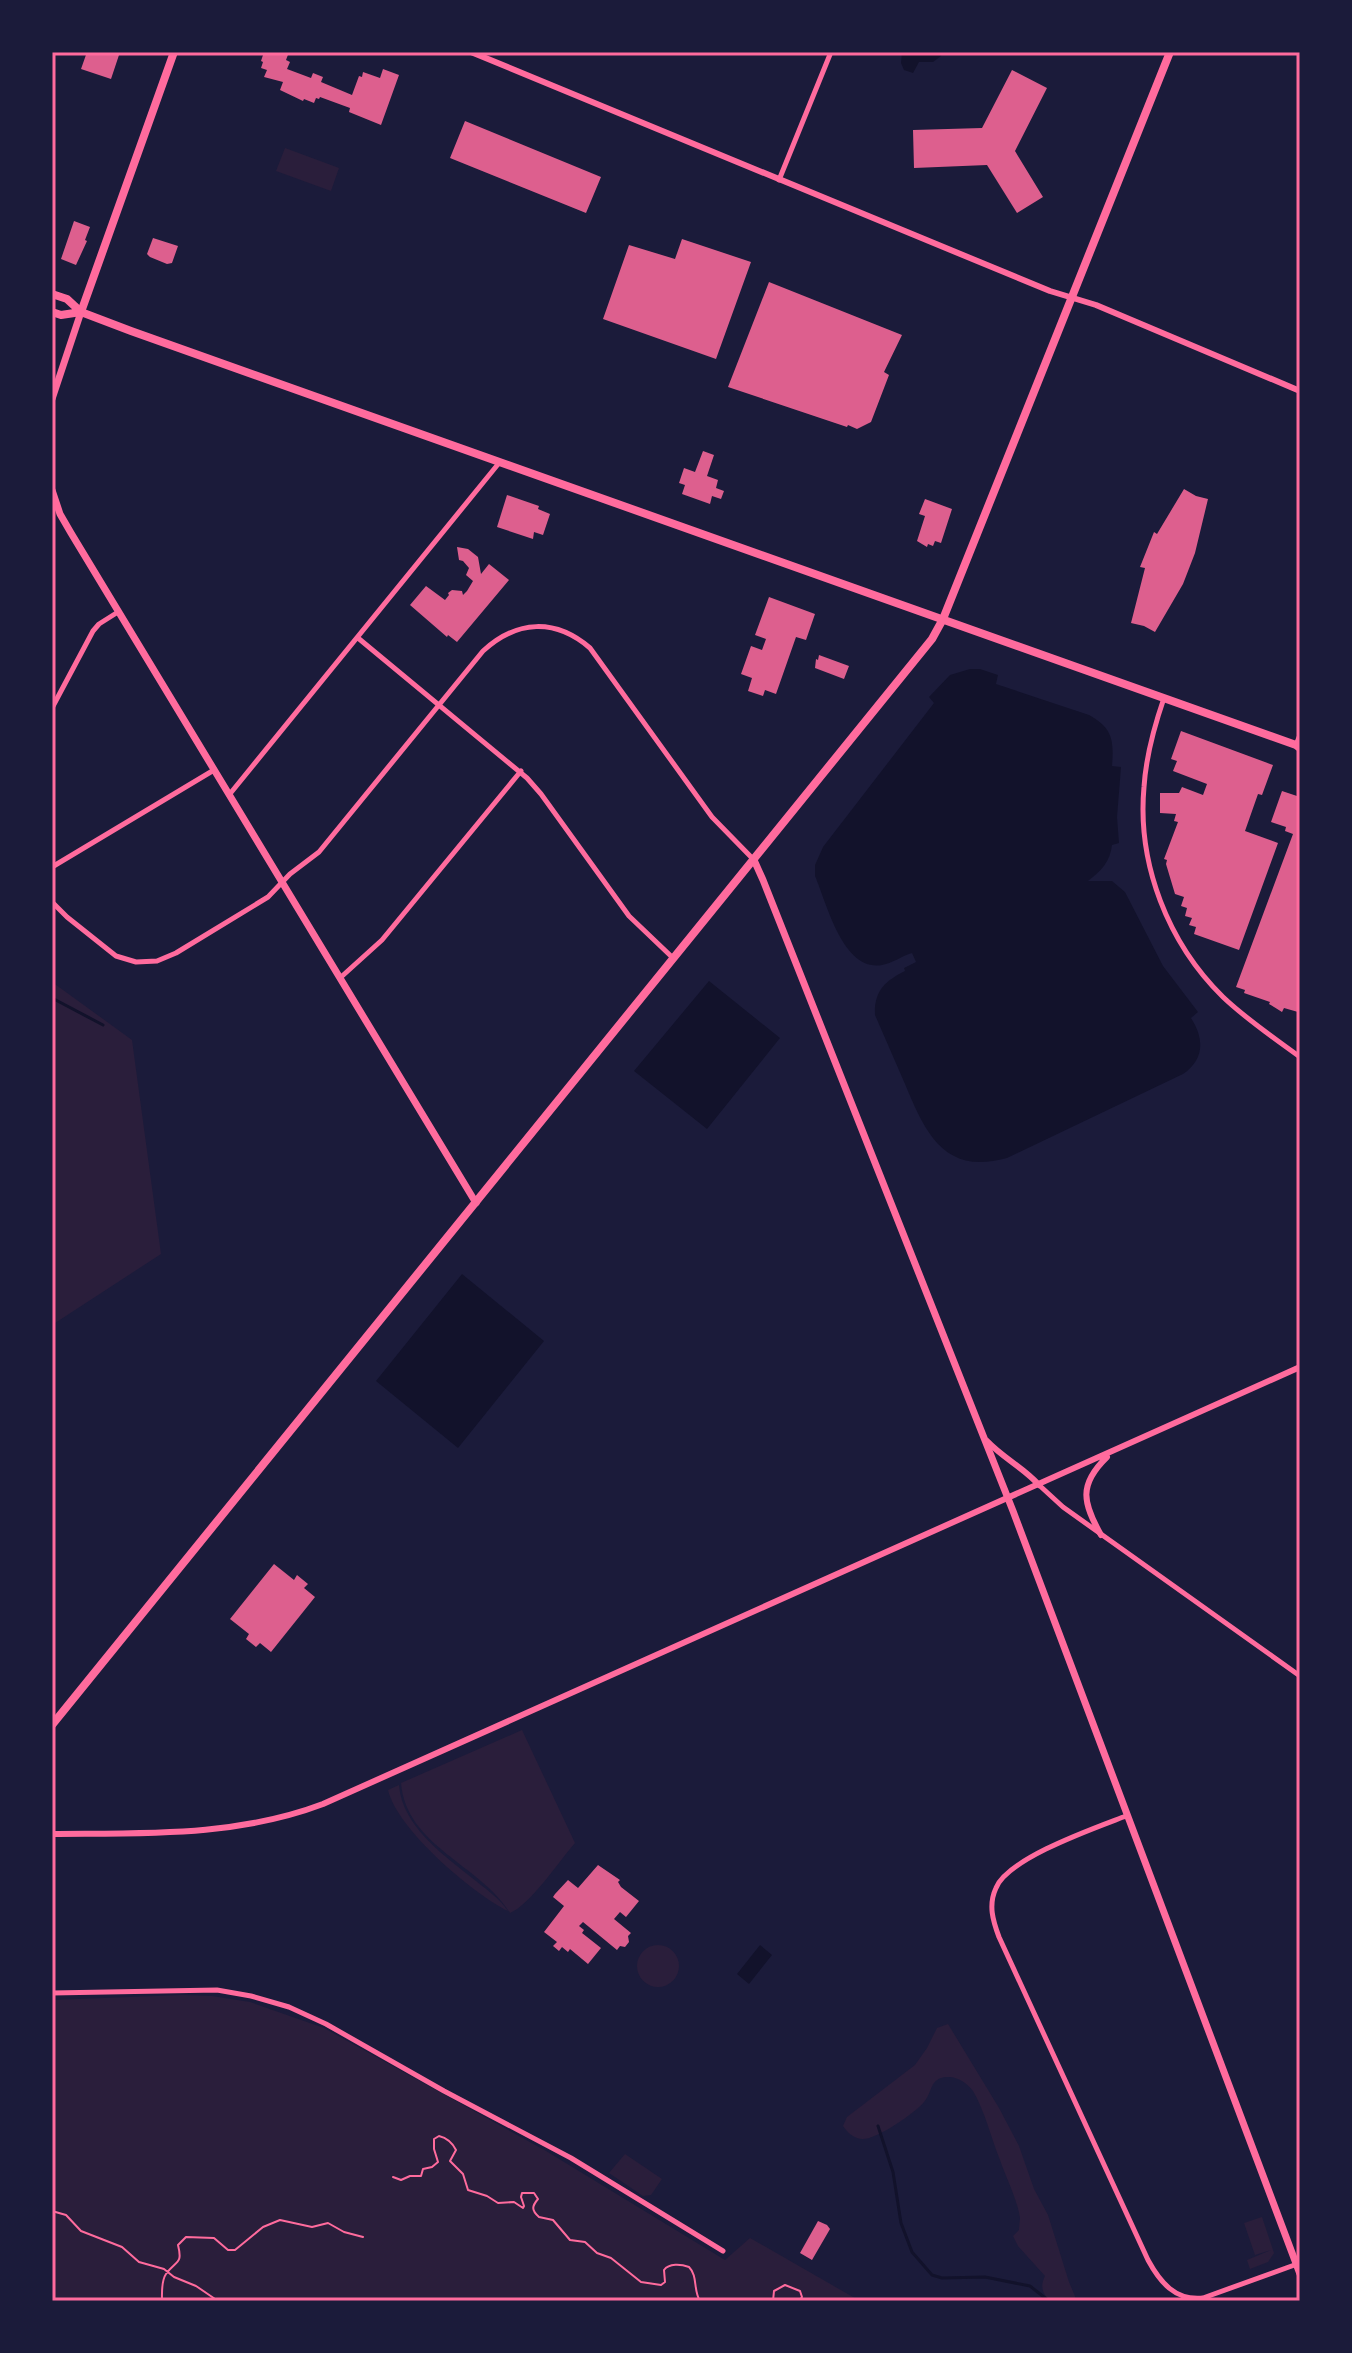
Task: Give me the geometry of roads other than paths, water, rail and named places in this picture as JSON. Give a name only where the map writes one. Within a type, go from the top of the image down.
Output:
[{"type":"main road","points":[[52,399],[174,52]]},
{"type":"main road","points":[[52,1725],[932,639],[943,619],[1170,52]]},
{"type":"main road","points":[[52,294],[67,299],[81,312],[1299,746]]},
{"type":"main road","points":[[52,312],[61,315],[81,312]]},
{"type":"main road","points":[[52,490],[65,523],[476,1203]]},
{"type":"main road","points":[[754,860],[1008,1499],[1300,2274]]},
{"type":"street","points":[[471,52],[1036,286],[1109,310],[1300,391]]},
{"type":"street","points":[[779,180],[831,52]]},
{"type":"street","points":[[229,795],[499,462]]},
{"type":"street","points":[[52,708],[93,631],[118,612]]},
{"type":"street","points":[[52,902],[108,950],[126,959],[157,961],[176,953],[268,897],[325,845],[491,643],[517,629],[543,627],[566,632],[590,648],[712,817],[754,860]]},
{"type":"street","points":[[358,638],[521,771],[629,916],[674,959]]},
{"type":"street","points":[[1164,698],[1150,745],[1143,797],[1149,861],[1162,906],[1183,947],[1214,987],[1246,1017],[1300,1057]]},
{"type":"street","points":[[1299,746],[1300,735]]},
{"type":"street","points":[[52,867],[214,770]]},
{"type":"street","points":[[340,978],[382,940],[521,771]]},
{"type":"street","points":[[52,1834],[212,1830],[267,1821],[311,1809],[1300,1367]]},
{"type":"street","points":[[982,1435],[1063,1507],[1300,1676]]},
{"type":"street","points":[[1101,1535],[1090,1514],[1085,1492],[1094,1472],[1112,1452]]},
{"type":"street","points":[[1126,1816],[1037,1854],[1006,1872],[996,1887],[992,1903],[999,1937],[1148,2260],[1163,2283],[1178,2295],[1203,2298],[1298,2264]]},
{"type":"street","points":[[52,1993],[217,1990],[289,2007],[326,2024],[559,2152],[723,2251]]},
{"type":"waterway","points":[[52,998],[103,1025]]},
{"type":"waterway","points":[[878,2126],[893,2172],[901,2223],[912,2252],[932,2275],[942,2278],[985,2277],[1030,2286],[1049,2301]]}]
